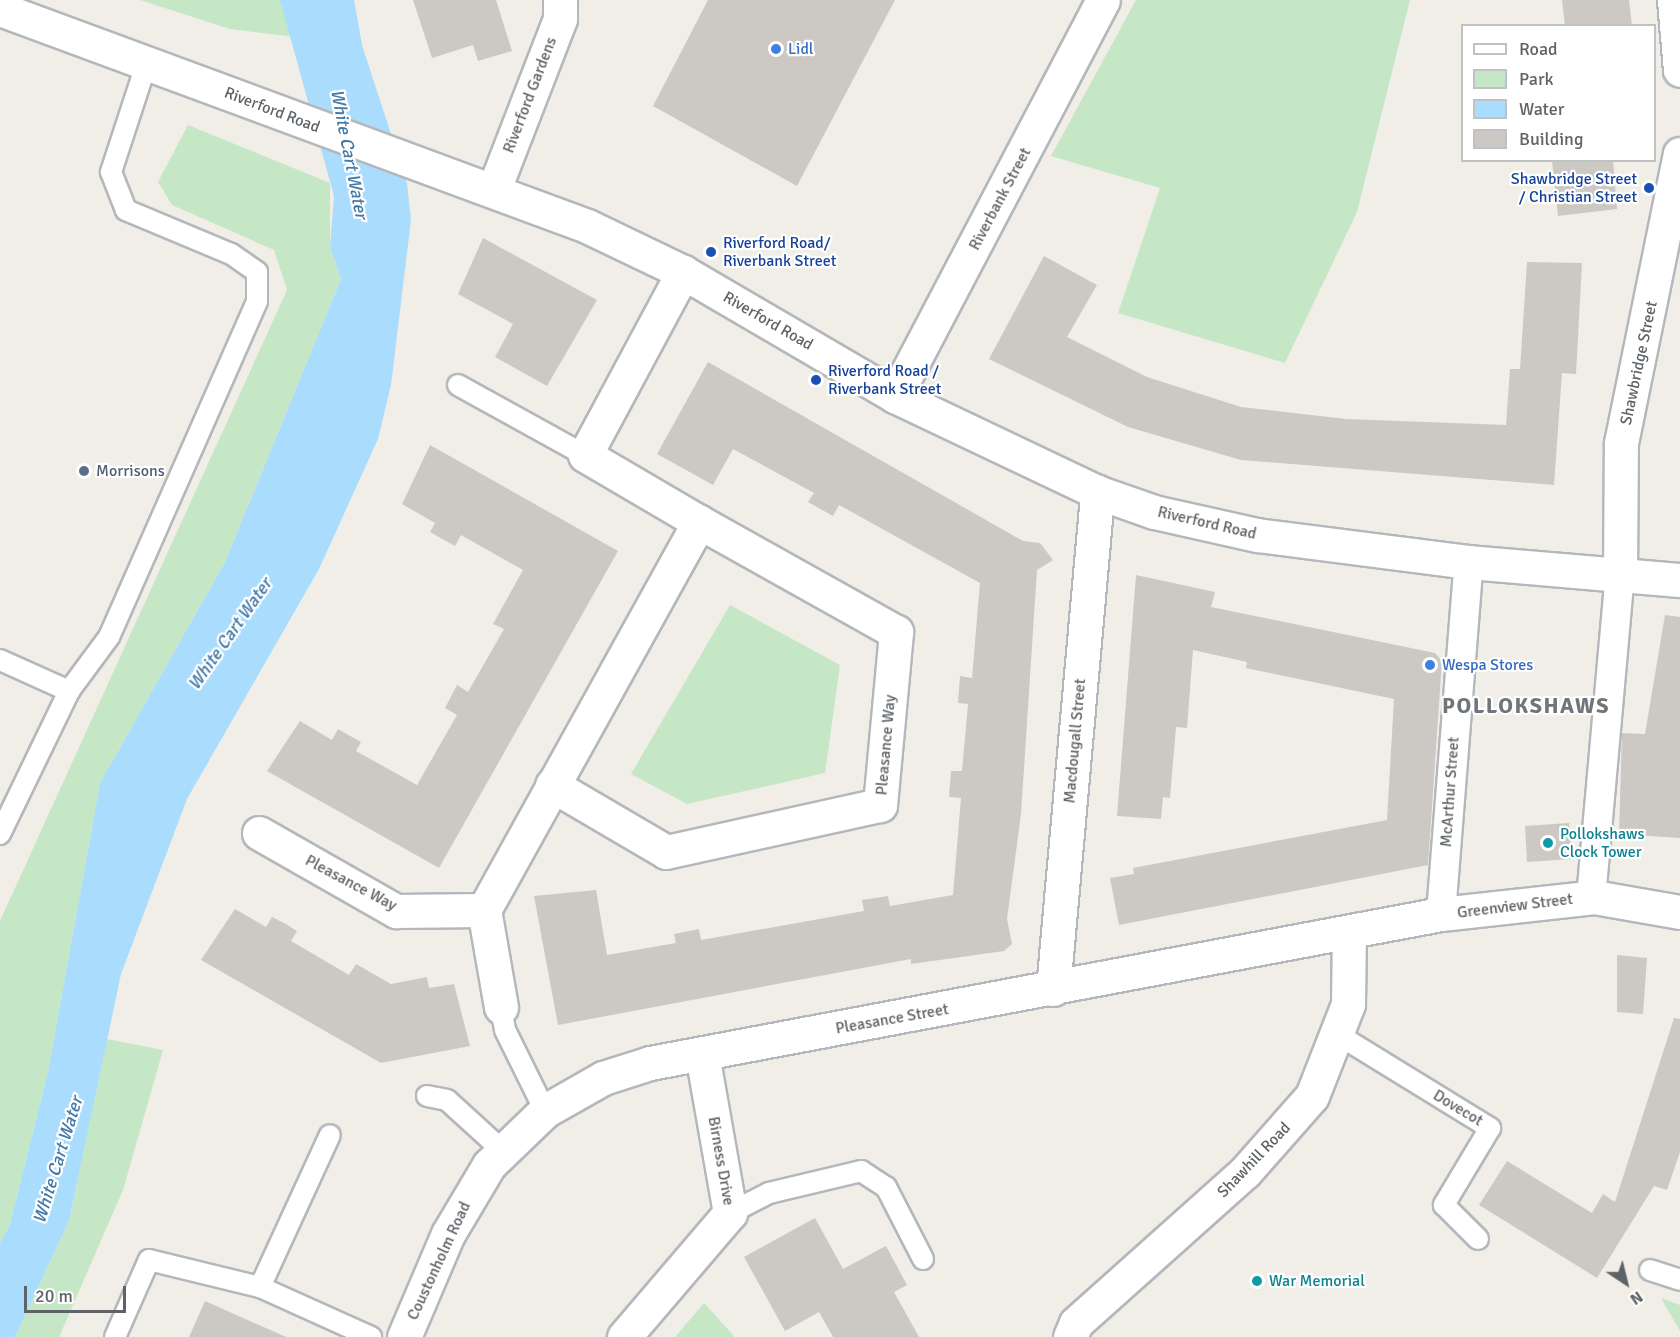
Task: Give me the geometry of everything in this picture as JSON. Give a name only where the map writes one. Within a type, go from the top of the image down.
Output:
[{"type":"street","name":"Riverford Gardens","points":[[494,189],[560,19],[560,0]]},
{"type":"street","name":"Riverbank Street","points":[[895,396],[1103,0]]},
{"type":"street","points":[[1674,0],[1680,70]]},
{"type":"street","name":"Riverford Road","points":[[0,9],[442,174],[494,189],[683,272],[895,396],[1097,492],[1154,512],[1257,535],[1469,562],[1680,580]]},
{"type":"street","name":"Shawbridge Street","points":[[1620,575],[1622,443],[1676,217],[1680,154]]},
{"type":"street","points":[[585,455],[683,272]]},
{"type":"street","name":"Pleasance Way","points":[[552,785],[666,852],[880,805],[896,632],[699,522],[585,455]]},
{"type":"street","name":"Macdougall Street","points":[[1053,989],[1097,492]]},
{"type":"street","points":[[501,1007],[484,910],[699,522]]},
{"type":"street","name":"McArthur Street","points":[[1441,914],[1469,562]]},
{"type":"street","points":[[1591,897],[1620,575]]},
{"type":"street","name":"Pleasance Way","points":[[259,833],[396,911],[484,910]]},
{"type":"street","name":"Greenview Street","points":[[1349,932],[1441,914],[1591,897],[1680,912]]},
{"type":"street","name":"Pleasance Street","points":[[475,1186],[502,1150],[545,1111],[603,1078],[650,1062],[1053,989],[1349,932]]},
{"type":"street","name":"Shawhill Road","points":[[1070,1337],[1076,1323],[1186,1227],[1291,1123],[1312,1096],[1348,1004],[1349,932]]},
{"type":"street","name":"Birness Drive","points":[[624,1337],[730,1214],[702,1054]]},
{"type":"street","name":"Coustonholm Road","points":[[404,1337],[475,1186]]},
{"type":"lane","points":[[0,834],[69,691],[109,637],[257,301],[257,272],[231,254],[126,210],[111,172],[146,64]]},
{"type":"lane","points":[[458,384],[585,455]]},
{"type":"lane","points":[[0,660],[69,691]]},
{"type":"lane","points":[[501,1007],[505,1030],[545,1111]]},
{"type":"lane","name":"Dovecot","points":[[1337,1034],[1490,1128],[1444,1205],[1478,1239]]},
{"type":"lane","points":[[427,1096],[447,1100],[502,1150]]},
{"type":"lane","points":[[260,1287],[330,1135]]},
{"type":"lane","points":[[730,1214],[769,1193],[861,1171],[886,1187],[923,1259]]},
{"type":"lane","points":[[115,1337],[149,1260],[260,1287],[371,1337]]},
{"type":"lane","points":[[1650,1270],[1680,1280]]},
{"type":"green space","points":[[140,0],[354,0],[362,45],[230,29]]},
{"type":"green space","points":[[1136,0],[1410,0],[1357,212],[1285,363],[1118,313],[1160,188],[1051,156]]},
{"type":"green space","points":[[188,125],[330,183],[330,247],[341,279],[225,562],[100,783],[48,1072],[10,1224],[0,1243],[0,921],[287,290],[274,250],[172,205],[158,182]]},
{"type":"green space","points":[[730,605],[840,665],[825,773],[687,804],[631,774]]},
{"type":"green space","points":[[107,1039],[163,1050],[123,1190],[59,1337],[15,1337],[69,1221]]},
{"type":"green space","points":[[1661,1298],[1680,1305],[1680,1331]]},
{"type":"green space","points":[[704,1303],[734,1336],[675,1337]]},
{"type":"water","name":"White Cart Water","points":[[280,0],[354,0],[362,45],[407,183],[411,220],[391,385],[378,439],[319,569],[187,799],[121,974],[69,1221],[15,1337],[0,1337],[0,1243],[10,1224],[48,1072],[100,783],[225,562],[341,279],[330,247],[334,196]]},
{"type":"building","points":[[413,0],[496,0],[512,51],[478,61],[473,45],[432,58]]},
{"type":"building","name":"Lidl","points":[[708,0],[895,0],[797,186],[653,106]]},
{"type":"building","points":[[1562,0],[1629,0],[1632,24],[1565,24]]},
{"type":"building","points":[[1552,162],[1613,162],[1617,209],[1558,216]]},
{"type":"building","points":[[483,238],[597,300],[547,386],[495,357],[513,324],[458,294]]},
{"type":"building","points":[[1044,256],[1097,285],[1067,337],[1147,377],[1241,407],[1346,419],[1506,425],[1510,369],[1520,369],[1527,262],[1582,263],[1576,374],[1562,373],[1554,485],[1241,460],[1128,427],[989,359]]},
{"type":"building","points":[[708,362],[1023,541],[1040,543],[1053,560],[1037,570],[1021,814],[1007,919],[1012,944],[1004,951],[911,964],[911,959],[558,1025],[534,896],[596,890],[607,955],[676,943],[674,934],[699,929],[701,940],[864,911],[862,900],[888,896],[890,906],[953,895],[961,798],[949,797],[951,771],[962,771],[968,704],[958,703],[960,676],[972,678],[980,583],[839,505],[833,516],[808,502],[814,493],[733,449],[713,485],[657,454]]},
{"type":"building","points":[[430,445],[618,551],[439,868],[267,771],[300,721],[332,740],[338,729],[361,742],[356,751],[417,785],[457,715],[445,708],[457,685],[468,692],[504,629],[493,624],[523,570],[461,535],[455,546],[430,532],[435,523],[402,504]]},
{"type":"building","points":[[1136,575],[1215,592],[1211,607],[1435,653],[1442,661],[1428,865],[1119,925],[1110,878],[1134,874],[1133,868],[1387,820],[1394,699],[1246,668],[1247,662],[1193,650],[1187,728],[1176,727],[1170,798],[1163,797],[1161,819],[1117,816]]},
{"type":"building","points":[[1665,615],[1680,617],[1680,838],[1619,834],[1622,733],[1645,734]]},
{"type":"building","name":"Pollokshaws Clock Tower","points":[[1569,823],[1572,859],[1527,862],[1525,826]]},
{"type":"building","points":[[235,909],[266,927],[272,917],[286,924],[297,931],[291,941],[349,975],[356,964],[391,984],[427,977],[429,988],[454,984],[470,1046],[381,1063],[201,960]]},
{"type":"building","points":[[1617,955],[1647,958],[1643,1014],[1617,1012]]},
{"type":"building","points":[[1674,1018],[1680,1019],[1680,1152],[1667,1190],[1654,1186],[1597,1278],[1479,1205],[1507,1161],[1592,1213],[1603,1194],[1615,1202]]},
{"type":"building","points":[[815,1218],[843,1269],[886,1246],[907,1285],[894,1292],[919,1337],[833,1337],[819,1312],[785,1331],[744,1257]]},
{"type":"building","points":[[205,1301],[286,1337],[189,1337]]},
{"type":"place","name":"Lidl","points":[[776,49]]},
{"type":"place","name":"Shawbridge Street / Christian Street","points":[[1649,188]]},
{"type":"place","name":"Riverford Road/ Riverbank Street","points":[[711,252]]},
{"type":"place","name":"Riverford Road / Riverbank Street","points":[[816,380]]},
{"type":"place","name":"Morrisons","points":[[84,471]]},
{"type":"place","name":"Wespa Stores","points":[[1430,665]]},
{"type":"place","name":"Pollokshaws Clock Tower","points":[[1548,843]]},
{"type":"place","name":"War Memorial","points":[[1257,1281]]},
{"type":"district","name":"POLLOKSHAWS","points":[[1526,706]]}]
